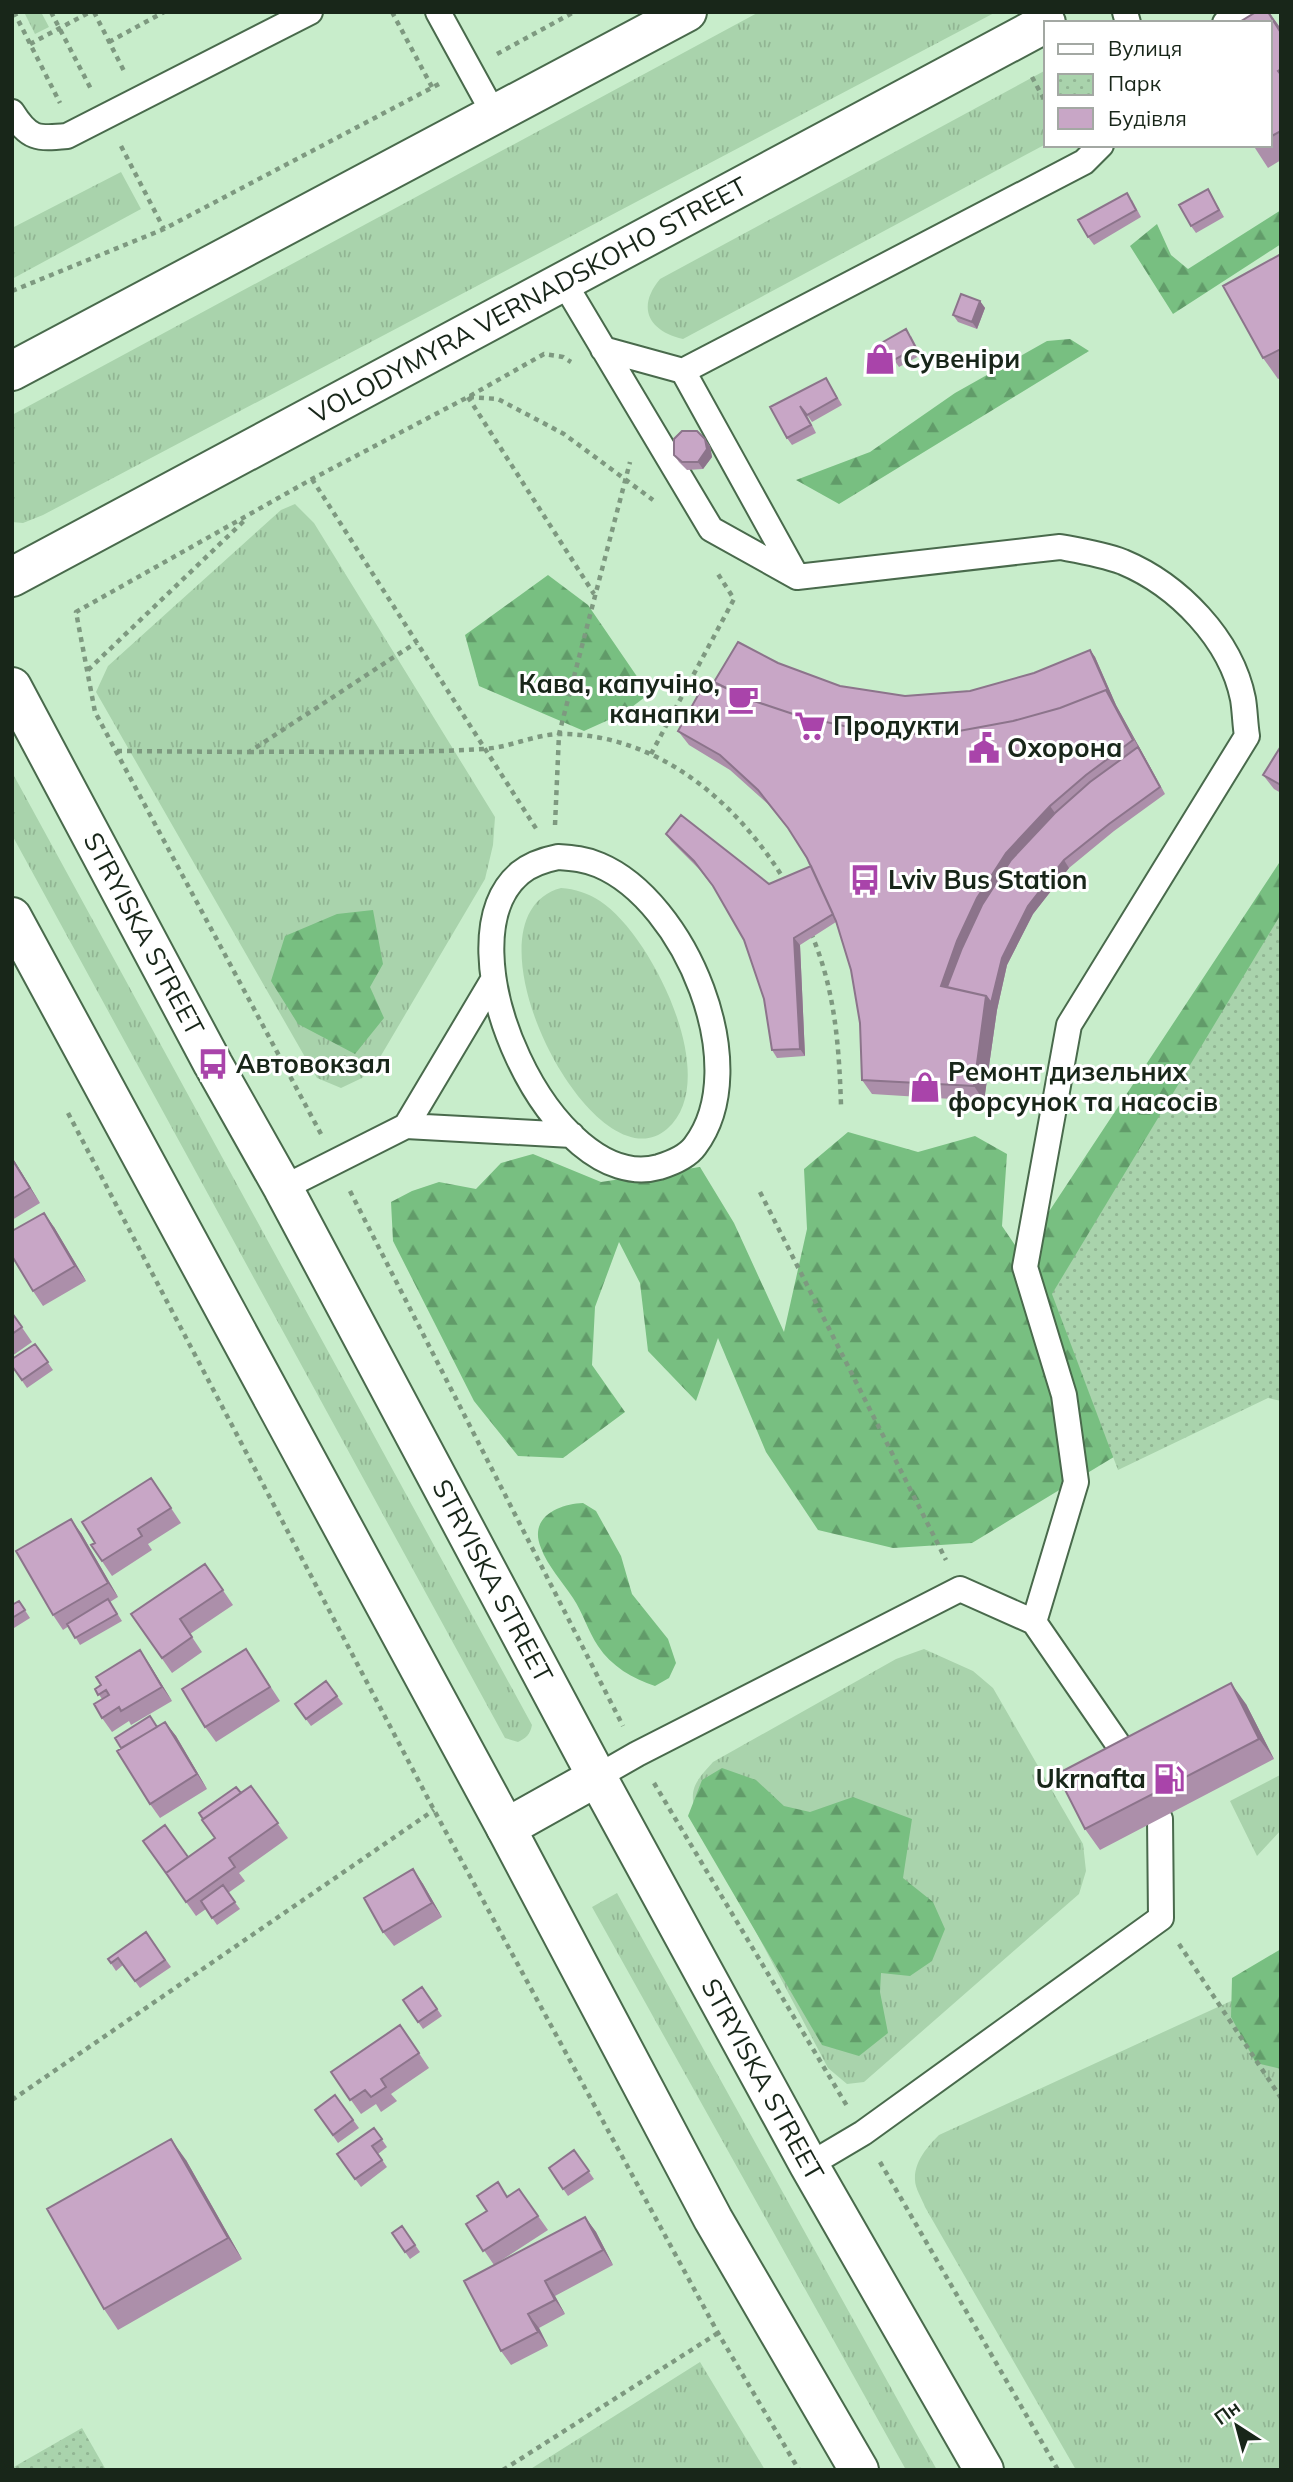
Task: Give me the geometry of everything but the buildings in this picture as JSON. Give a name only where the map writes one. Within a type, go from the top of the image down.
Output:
[{"type":"main road","points":[[12,371],[687,12]]},
{"type":"main road","name":"VOLODYMYRA VERNADSKOHO STREET","points":[[1051,21],[1067,12]]},
{"type":"main road","name":"VOLODYMYRA VERNADSKOHO STREET","points":[[12,577],[1044,25]]},
{"type":"main road","name":"STRYISKA STREET","points":[[15,699],[213,1065],[283,1188],[597,1777],[809,2165],[984,2470]]},
{"type":"main road","points":[[12,917],[506,1828],[713,2219],[859,2470]]},
{"type":"main road","points":[[506,1828],[597,1777]]},
{"type":"lane","points":[[12,112],[24,131],[42,139],[67,136],[310,12]]},
{"type":"lane","points":[[438,12],[494,114]]},
{"type":"lane","points":[[1229,21],[1251,12]]},
{"type":"lane","points":[[603,349],[683,371],[1084,162],[1099,147]]},
{"type":"lane","points":[[562,281],[711,529],[797,577],[1060,547],[1100,554],[1142,571],[1191,609],[1223,650],[1242,697],[1247,736],[1069,1025],[1025,1267],[1064,1395],[1076,1482],[1034,1622]]},
{"type":"lane","points":[[683,371],[797,577]]},
{"type":"lane","points":[[558,857],[580,858],[601,865],[620,876],[654,907],[688,961],[704,996],[716,1045],[717,1092],[705,1134],[691,1151],[672,1163],[651,1169],[629,1168],[609,1160],[572,1135],[540,1098],[527,1076],[505,1029],[493,980],[492,934],[496,912],[505,892],[518,874],[536,862],[558,857]]},
{"type":"lane","points":[[406,1126],[493,980]]},
{"type":"lane","points":[[283,1188],[406,1126],[572,1135]]},
{"type":"lane","points":[[597,1777],[960,1589],[1034,1622],[1131,1763]]},
{"type":"lane","points":[[809,2165],[863,2133],[1161,1918],[1160,1819]]},
{"type":"path","points":[[13,12],[75,132]]},
{"type":"path","points":[[30,44],[92,12],[139,99]]},
{"type":"path","points":[[109,42],[164,12]]},
{"type":"path","points":[[392,12],[432,88]]},
{"type":"path","points":[[12,291],[164,229],[574,12]]},
{"type":"path","points":[[1032,77],[1044,99]]},
{"type":"path","points":[[582,368],[563,357],[544,354],[312,479],[76,612],[95,712],[336,1163],[637,1754],[863,2133],[1058,2470]]},
{"type":"path","points":[[468,397],[498,399],[564,435],[657,503]]},
{"type":"path","points":[[468,397],[595,595]]},
{"type":"path","points":[[554,829],[558,734],[631,458],[657,440]]},
{"type":"path","points":[[312,479],[540,835]]},
{"type":"path","points":[[88,671],[253,513]]},
{"type":"path","points":[[651,754],[734,599],[713,567]]},
{"type":"path","points":[[249,752],[416,642]]},
{"type":"path","points":[[117,751],[485,749],[558,734],[604,738],[651,754],[689,775],[745,826],[773,860],[786,882]]},
{"type":"path","points":[[808,925],[831,992],[839,1040],[841,1105]]},
{"type":"path","points":[[64,1106],[433,1810],[718,2333],[799,2470]]},
{"type":"path","points":[[760,1192],[960,1589]]},
{"type":"path","points":[[12,2100],[433,1810]]},
{"type":"path","points":[[1161,1918],[1281,2098]]},
{"type":"path","points":[[503,2470],[718,2333]]},
{"type":"green space","points":[[24,12],[41,12],[49,27],[35,34]]},
{"type":"green space","points":[[759,12],[996,12],[43,515],[23,523],[12,522],[12,415]]},
{"type":"green space","points":[[1044,71],[1044,145],[683,339],[662,330],[650,317],[649,299],[660,279]]},
{"type":"green space","points":[[121,172],[141,209],[12,279],[12,228]]},
{"type":"green space","points":[[1281,210],[1281,244],[1173,314],[1130,246],[1157,224],[1171,255],[1188,269]]},
{"type":"green space","points":[[1070,339],[1089,351],[839,504],[796,480],[870,452],[955,393],[1047,341]]},
{"type":"green space","points":[[295,504],[314,523],[495,817],[493,845],[485,879],[379,1059],[362,1078],[341,1088],[317,1078],[96,692],[108,666],[281,510]]},
{"type":"green space","points":[[548,575],[588,605],[649,694],[624,713],[584,731],[479,686],[465,635]]},
{"type":"green space","points":[[13,774],[532,1725],[529,1734],[521,1741],[505,1738],[12,835]]},
{"type":"green space","points":[[1281,860],[1281,1368],[1269,1363],[972,1543],[893,1548],[818,1530],[766,1452],[718,1338],[696,1401],[648,1351],[640,1283],[619,1242],[595,1307],[592,1365],[625,1412],[563,1458],[518,1456],[474,1401],[393,1241],[391,1202],[439,1182],[476,1189],[501,1163],[533,1154],[601,1182],[700,1167],[734,1223],[784,1332],[807,1229],[804,1169],[848,1132],[918,1152],[975,1136],[1007,1154],[1002,1226],[1021,1254]]},
{"type":"green space","points":[[561,888],[591,896],[620,918],[659,975],[674,1009],[684,1044],[688,1077],[683,1106],[667,1129],[637,1138],[604,1122],[572,1089],[546,1043],[528,994],[522,947],[532,909]]},
{"type":"green space","points":[[373,910],[383,964],[370,987],[384,1018],[355,1054],[298,1024],[271,981],[285,936],[337,914]]},
{"type":"green space","points":[[1281,914],[1281,1401],[1268,1398],[1118,1470],[1052,1294]]},
{"type":"green space","points":[[583,1503],[596,1511],[621,1556],[632,1594],[668,1639],[676,1663],[669,1678],[655,1686],[623,1671],[603,1653],[577,1604],[541,1548],[538,1537],[542,1520],[564,1506]]},
{"type":"green space","points":[[924,1649],[973,1671],[993,1688],[1083,1844],[1086,1871],[1079,1894],[864,2082],[847,2084],[828,2068],[699,1824],[693,1804],[694,1790],[700,1777],[713,1762],[896,1659]]},
{"type":"green space","points":[[722,1768],[756,1780],[784,1806],[810,1812],[853,1797],[912,1819],[903,1878],[933,1902],[945,1929],[932,1961],[910,1976],[881,1973],[880,1992],[888,2033],[859,2056],[822,2045],[688,1816],[702,1780]]},
{"type":"green space","points":[[1280,1775],[1281,1830],[1257,1856],[1230,1801]]},
{"type":"green space","points":[[617,1893],[937,2470],[906,2470],[592,1907]]},
{"type":"green space","points":[[1281,1949],[1281,2069],[1256,2063],[1231,2017],[1232,1978]]},
{"type":"green space","points":[[1281,1978],[1281,2470],[1076,2470],[925,2207],[915,2183],[919,2161],[939,2135]]},
{"type":"green space","points":[[700,2362],[765,2470],[529,2470]]},
{"type":"green space","points":[[82,2428],[106,2470],[12,2470],[12,2468]]},
{"type":"place","name":"Сувеніри","points":[[880,359]]},
{"type":"place","name":"Кава, капучіно, канапки","points":[[743,699]]},
{"type":"place","name":"Продукти","points":[[810,726]]},
{"type":"place","name":"Охорона","points":[[984,748]]},
{"type":"place","name":"Lviv Bus Station","points":[[865,880]]},
{"type":"place","name":"Автовокзал","points":[[213,1064]]},
{"type":"place","name":"Ремонт дизельних форсунок та насосів","points":[[925,1087]]},
{"type":"place","name":"Ukrnafta","points":[[1169,1779]]}]
